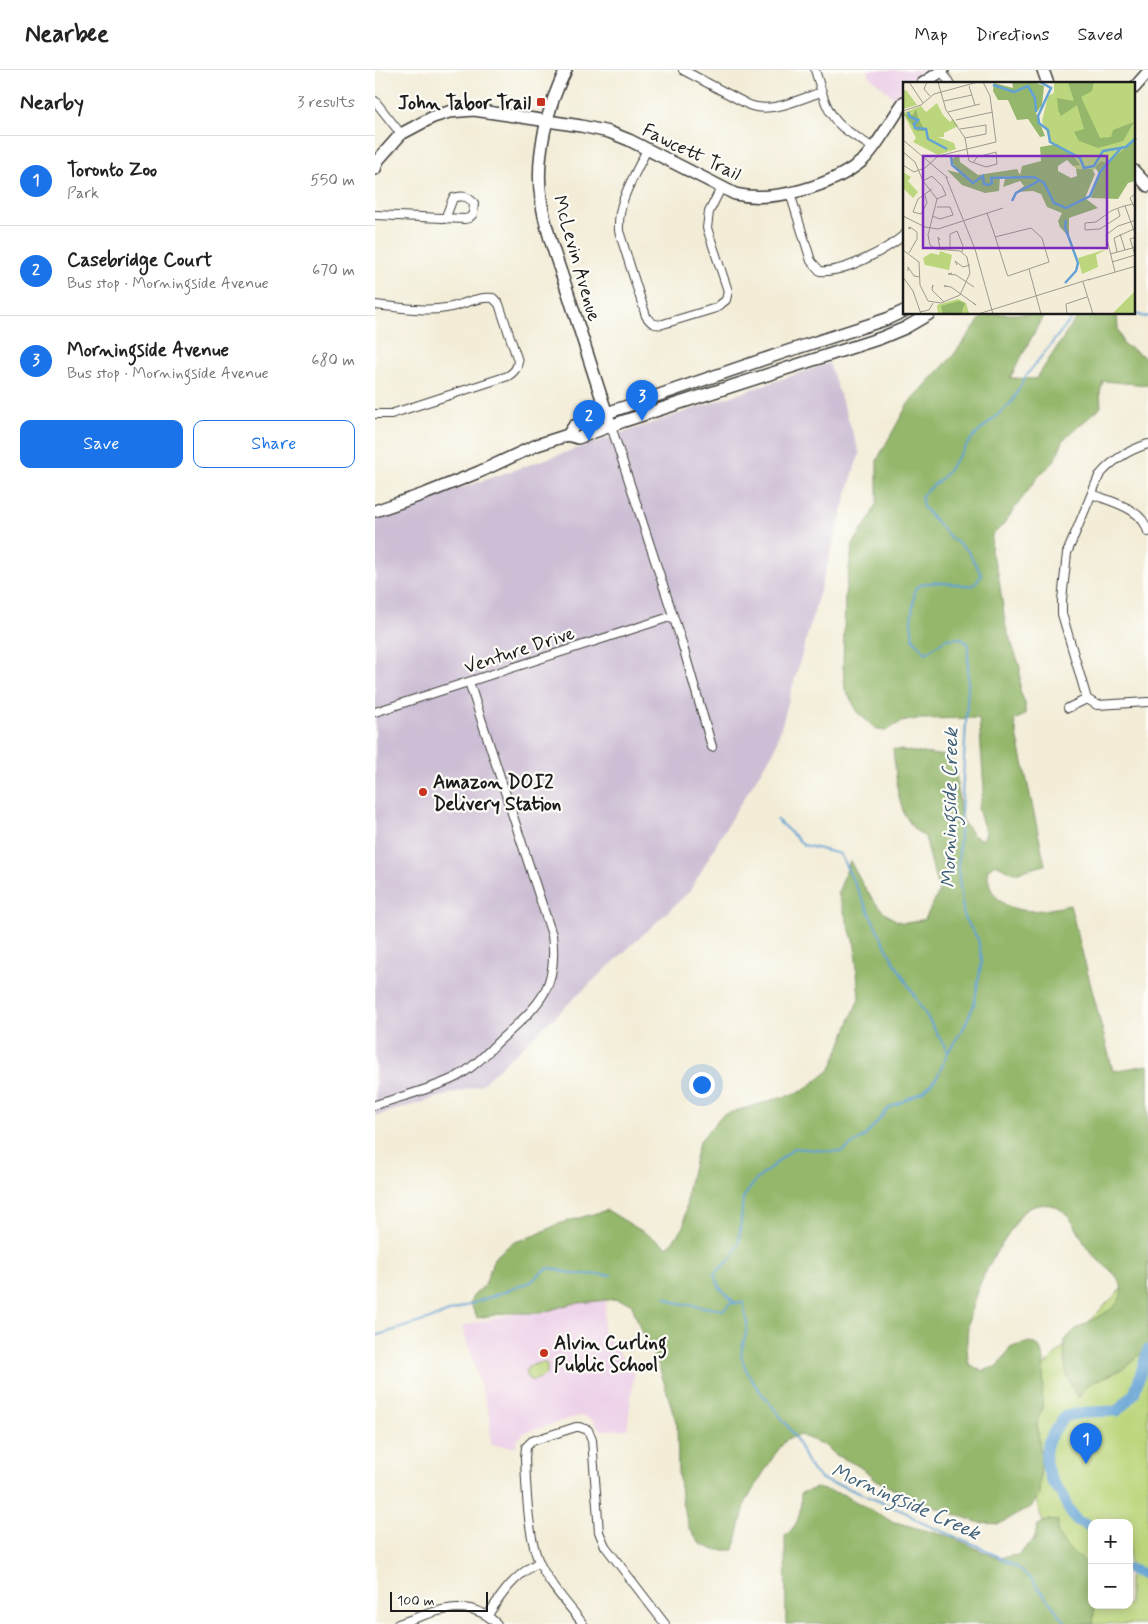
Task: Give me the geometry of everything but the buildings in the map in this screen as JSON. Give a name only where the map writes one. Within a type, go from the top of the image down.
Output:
[{"type":"street","name":"McLevin Avenue","points":[[566,70],[555,94],[547,121],[540,177],[541,198],[559,266],[611,426]]},
{"type":"street","points":[[683,70],[749,105],[759,108],[778,105],[822,92]]},
{"type":"street","points":[[815,70],[833,116],[840,125],[873,148]]},
{"type":"street","points":[[925,82],[942,70],[949,82]]},
{"type":"street","points":[[1043,70],[1047,82]]},
{"type":"street","points":[[1135,87],[1148,72]]},
{"type":"street","points":[[375,101],[401,134]]},
{"type":"street","name":"Fawcett Trail","points":[[547,121],[609,132],[629,140],[721,188],[744,196],[777,197],[843,174],[863,160],[903,103]]},
{"type":"street","points":[[375,169],[378,160],[401,134],[433,117],[461,110],[488,111],[547,121]]},
{"type":"street","points":[[647,149],[622,200],[618,219],[619,230],[643,308],[646,316],[652,323],[657,325],[663,324],[716,308],[727,300],[728,291],[707,228],[709,212],[721,188]]},
{"type":"street","points":[[1135,171],[1148,186]]},
{"type":"street","points":[[790,193],[811,261],[820,271],[828,271],[872,256],[903,236]]},
{"type":"street","points":[[375,215],[445,219]]},
{"type":"street","points":[[375,305],[437,309],[453,307],[481,298],[493,298],[499,304],[518,361],[514,373],[508,376],[391,414],[375,414]]},
{"type":"street","points":[[568,435],[574,426],[607,413],[887,319],[903,311]]},
{"type":"street","points":[[375,511],[427,494],[537,445],[568,435],[578,438],[881,338],[905,328],[927,315]]},
{"type":"street","points":[[611,426],[673,616],[712,746]]},
{"type":"street","points":[[1148,444],[1129,451],[1108,465],[1099,476],[1067,553],[1061,600],[1061,614],[1087,699],[1097,705],[1148,702]]},
{"type":"street","points":[[1092,494],[1136,512],[1145,524],[1148,532]]},
{"type":"street","name":"Venture Drive","points":[[375,712],[673,616]]},
{"type":"street","points":[[375,1105],[439,1084],[458,1076],[475,1064],[534,1009],[548,987],[553,969],[555,956],[552,935],[469,682]]},
{"type":"street","points":[[1068,708],[1087,699]]},
{"type":"street","points":[[583,1624],[548,1578],[539,1562],[532,1538],[525,1464],[526,1447],[532,1441],[576,1427],[587,1430],[591,1440],[599,1532],[605,1546],[665,1624]]},
{"type":"street","points":[[488,1615],[508,1585],[539,1562]]},
{"type":"street","points":[[398,1624],[448,1608],[463,1607],[488,1615],[497,1624]]},
{"type":"shaded area","points":[[867,70],[924,70],[909,82],[903,82],[903,88],[894,98],[869,75]]},
{"type":"shaded area","points":[[829,363],[860,454],[775,749],[732,817],[690,891],[481,1085],[375,1116],[375,517]]},
{"type":"shaded area","name":"Alvin Curling Public School","points":[[606,1301],[603,1331],[634,1374],[627,1429],[601,1430],[591,1419],[583,1416],[523,1433],[517,1440],[515,1447],[491,1445],[490,1416],[462,1326],[561,1304]]},
{"type":"green space","points":[[983,315],[1043,315],[1010,378],[1036,379],[1078,315],[1117,315],[1118,329],[1123,344],[1148,359],[1148,385],[1103,381],[1100,393],[1101,407],[1064,439],[1053,463],[1039,475],[1002,526],[992,535],[991,552],[998,573],[1006,628],[1020,667],[1020,691],[1025,703],[1025,715],[1014,720],[1045,865],[1014,873],[995,864],[987,870],[991,889],[998,899],[1006,905],[1016,909],[1037,910],[1070,905],[1113,1071],[1148,1065],[1148,1348],[1123,1369],[1089,1384],[1078,1398],[1066,1370],[1065,1340],[1076,1329],[1114,1307],[1121,1296],[1122,1289],[1117,1277],[1087,1248],[1068,1216],[1056,1207],[1048,1205],[1035,1206],[1028,1209],[1024,1211],[1002,1243],[976,1293],[968,1326],[967,1341],[969,1364],[982,1371],[998,1366],[1011,1347],[1030,1342],[1039,1346],[1044,1359],[1042,1409],[1037,1422],[1041,1460],[1039,1495],[1031,1507],[999,1524],[980,1523],[914,1500],[872,1478],[872,1475],[836,1455],[824,1445],[800,1435],[787,1439],[775,1454],[746,1501],[734,1550],[715,1550],[701,1544],[689,1528],[682,1502],[678,1472],[677,1425],[659,1366],[640,1328],[631,1303],[616,1299],[570,1304],[541,1313],[506,1313],[477,1318],[470,1303],[473,1296],[485,1285],[494,1258],[512,1243],[536,1235],[558,1224],[607,1210],[668,1247],[684,1226],[688,1187],[699,1142],[722,1115],[803,1091],[831,1069],[859,998],[855,946],[838,893],[850,861],[876,903],[890,917],[901,922],[925,919],[939,892],[925,837],[914,829],[904,814],[898,794],[893,749],[945,756],[955,763],[961,819],[973,835],[982,840],[986,834],[978,809],[984,789],[979,718],[917,719],[901,722],[884,731],[875,728],[859,714],[845,689],[843,666],[845,594],[853,544],[870,518],[877,501],[877,460],[908,404],[952,357]]},
{"type":"green space","points":[[1148,1262],[1148,1624],[1076,1624],[1005,1405]]},
{"type":"green space","points":[[539,1363],[547,1364],[547,1373],[536,1380],[528,1379],[526,1372],[528,1367]]},
{"type":"green space","points":[[816,1488],[842,1494],[891,1521],[951,1537],[997,1558],[1018,1555],[1034,1540],[1038,1525],[1048,1520],[1058,1521],[1058,1533],[1065,1545],[1088,1563],[1088,1609],[1095,1609],[1093,1624],[786,1624],[785,1536],[799,1517],[801,1493]]},
{"type":"waterway","name":"Morningside Creek","points":[[1135,313],[1145,317],[1148,316]]},
{"type":"waterway","name":"Morningside Creek","points":[[736,1304],[720,1288],[714,1274],[730,1260],[739,1243],[743,1198],[756,1180],[794,1148],[841,1152],[864,1137],[889,1108],[924,1091],[937,1077],[948,1052],[963,1029],[974,1005],[982,960],[978,939],[964,918],[958,870],[968,686],[968,644],[962,638],[946,639],[926,653],[913,639],[911,621],[915,589],[920,585],[927,583],[974,585],[982,575],[967,550],[951,538],[923,507],[921,496],[943,477],[972,438],[1012,402],[1025,377],[1074,315]]},
{"type":"waterway","points":[[777,820],[804,845],[840,854],[890,955],[948,1052]]},
{"type":"waterway","points":[[375,1336],[430,1319],[531,1282],[544,1270],[551,1268],[574,1274],[611,1275]]},
{"type":"waterway","name":"Morningside Creek","points":[[665,1297],[676,1303],[724,1310],[730,1303],[743,1302],[747,1319],[747,1330],[742,1348],[742,1357],[747,1372],[792,1431],[809,1465],[821,1479],[905,1512],[920,1522],[980,1547],[1015,1566],[1031,1579],[1067,1624]]},
{"type":"waterway","points":[[1088,1526],[1073,1516],[1051,1479],[1047,1469],[1047,1445],[1065,1416],[1088,1412],[1117,1411],[1134,1394],[1148,1350]]},
{"type":"waterway","points":[[1133,1570],[1148,1574]]},
{"type":"place","name":"John Tabor Trail","points":[[541,102]]},
{"type":"place","name":"Morningside Avenue","points":[[642,421]]},
{"type":"place","name":"Casebridge Court","points":[[589,441]]},
{"type":"place","name":"Amazon DOI2 Delivery Station","points":[[423,792]]},
{"type":"place","name":"Alvin Curling Public School","points":[[544,1353]]},
{"type":"place","name":"Toronto Zoo","points":[[1086,1464]]}]
